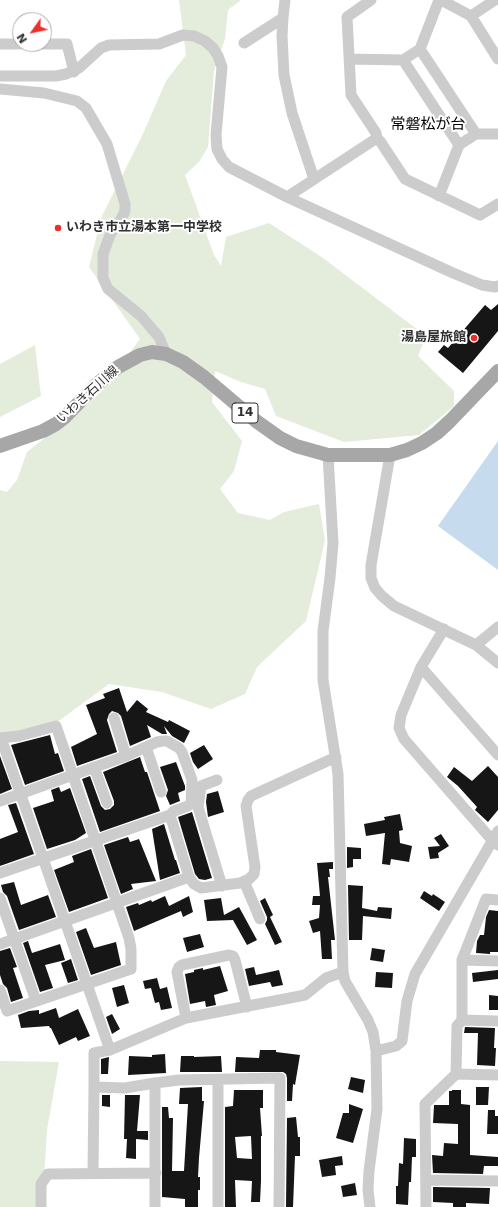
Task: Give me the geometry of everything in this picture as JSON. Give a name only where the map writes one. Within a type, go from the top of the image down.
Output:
[{"type":"main road","name":"いわき石川線","points":[[0,446],[43,431],[56,424],[65,417],[96,385],[118,368],[140,355],[152,352],[166,354],[182,362],[204,377],[256,422],[280,438],[296,446],[328,455],[390,455],[407,450],[422,443],[437,433],[498,372]]},
{"type":"street","points":[[285,0],[283,18],[284,75],[292,113],[314,179]]},
{"type":"street","points":[[371,0],[347,17],[351,95],[376,133],[377,139],[380,141],[405,179],[480,216],[498,204]]},
{"type":"street","points":[[349,59],[403,60],[420,49],[440,0],[471,16],[498,59]]},
{"type":"street","points":[[471,16],[494,0]]},
{"type":"street","points":[[244,43],[283,18]]},
{"type":"street","points":[[0,76],[56,76],[74,72],[102,48],[109,44],[160,44],[183,35],[194,36],[205,41],[213,48],[222,67],[216,135],[217,149],[222,159],[229,167],[287,197],[453,273],[482,285],[498,286]]},
{"type":"street","points":[[0,44],[12,44]]},
{"type":"street","points":[[52,44],[67,44],[74,72]]},
{"type":"street","points":[[420,49],[476,134]]},
{"type":"street","points":[[403,60],[459,145]]},
{"type":"street","points":[[0,89],[44,93],[77,101],[86,108],[107,144],[125,204],[125,210],[121,220],[110,235],[103,254],[104,278],[108,289],[141,316],[159,337],[166,354]]},
{"type":"street","points":[[439,196],[459,145],[476,134],[498,134]]},
{"type":"street","points":[[287,197],[377,139]]},
{"type":"street","points":[[328,455],[333,543],[323,631],[323,680],[338,774],[343,972],[349,988],[368,1020],[373,1032],[376,1051],[377,1109],[368,1171],[370,1207]]},
{"type":"street","points":[[390,455],[371,565],[371,578],[375,588],[394,606],[476,645],[498,663]]},
{"type":"street","points":[[476,645],[498,627]]},
{"type":"street","points":[[376,1051],[396,1046],[402,1041],[407,1001],[415,974],[496,839],[404,740],[399,728],[401,715],[421,667],[444,629]]},
{"type":"street","points":[[421,667],[498,755]]},
{"type":"street","points":[[114,718],[126,756]]},
{"type":"street","points":[[0,990],[7,1011],[36,1001],[87,984],[131,969],[131,949],[129,938],[56,726],[18,736],[1,738],[20,793],[43,858],[87,984],[110,1050]]},
{"type":"street","points":[[0,801],[126,756],[157,742],[167,742],[179,748],[192,780],[190,804],[174,811],[170,815],[0,873]]},
{"type":"street","points":[[146,747],[161,792]]},
{"type":"street","points":[[170,815],[189,877],[194,884],[201,888],[240,883],[254,874],[255,867],[246,806],[251,796],[336,757]]},
{"type":"street","points":[[94,767],[106,803]]},
{"type":"street","points":[[217,780],[201,786],[198,807],[222,886]]},
{"type":"street","points":[[0,944],[189,877]]},
{"type":"street","points":[[244,881],[260,919]]},
{"type":"street","points":[[0,898],[36,1001]]},
{"type":"street","points":[[426,1207],[425,1104],[456,1074],[457,1026],[462,1020],[462,960],[486,900],[498,900]]},
{"type":"street","points":[[186,1018],[177,972],[178,967],[229,955],[233,956],[235,960],[247,1006]]},
{"type":"street","points":[[462,960],[498,961]]},
{"type":"street","points":[[93,1173],[94,1053],[110,1050],[186,1018],[305,995],[326,978],[343,972]]},
{"type":"street","points":[[462,1020],[498,1021]]},
{"type":"street","points":[[456,1074],[498,1075]]},
{"type":"street","points":[[94,1087],[125,1088],[179,1080],[280,1078],[279,1207]]},
{"type":"street","points":[[218,1079],[218,1207]]},
{"type":"street","points":[[155,1207],[156,1084]]},
{"type":"street","points":[[41,1207],[41,1184],[48,1174],[156,1173]]},
{"type":"street","points":[[426,1180],[498,1181]]},
{"type":"green space","points":[[179,0],[241,0],[228,10],[225,39],[214,71],[208,147],[199,162],[185,175],[214,255],[221,266],[226,237],[269,223],[323,258],[426,336],[418,356],[454,391],[454,406],[419,435],[344,442],[276,416],[265,389],[241,382],[215,371],[212,402],[242,441],[234,471],[220,489],[238,513],[270,520],[284,512],[319,504],[325,540],[306,621],[257,667],[245,694],[211,709],[162,692],[109,684],[49,728],[0,743],[0,490],[7,492],[17,480],[27,452],[95,398],[140,339],[89,267],[101,218],[142,136],[166,81],[186,55]]},
{"type":"green space","points":[[35,345],[41,396],[0,417],[0,364]]},
{"type":"green space","points":[[0,1061],[59,1062],[47,1130],[42,1207],[0,1207]]},
{"type":"water","points":[[498,441],[498,570],[438,526]]},
{"type":"building","name":"湯島屋旅館","points":[[498,304],[498,331],[463,373],[438,352],[444,345],[448,348],[485,305],[491,310]]},
{"type":"building","points":[[119,688],[127,712],[137,700],[148,709],[146,712],[168,722],[169,720],[190,731],[184,743],[172,736],[164,726],[167,734],[162,734],[147,725],[151,737],[130,746],[121,716],[112,711],[107,720],[117,752],[77,766],[71,747],[97,734],[86,705],[105,698],[103,694]]},
{"type":"building","points":[[50,735],[55,754],[58,753],[64,771],[25,785],[11,745]]},
{"type":"building","points":[[204,745],[213,759],[198,769],[193,762],[190,753]]},
{"type":"building","points":[[0,756],[12,789],[0,794]]},
{"type":"building","points":[[140,757],[145,772],[147,772],[160,811],[100,832],[82,779],[90,776],[101,806],[105,810],[110,809],[114,805],[114,801],[103,772]]},
{"type":"building","points":[[176,762],[185,786],[185,790],[178,793],[180,801],[170,805],[166,796],[168,790],[160,767]]},
{"type":"building","points":[[488,766],[498,777],[498,810],[488,822],[475,810],[477,807],[458,786],[447,777],[454,767],[472,781]]},
{"type":"building","points":[[59,787],[61,792],[70,788],[86,833],[75,840],[47,849],[33,808],[54,801],[51,790]]},
{"type":"building","points":[[218,791],[224,812],[208,817],[206,802],[207,794]]},
{"type":"building","points":[[16,803],[34,854],[0,866],[0,839],[18,832],[8,805]]},
{"type":"building","points":[[192,812],[212,878],[205,880],[199,879],[195,874],[178,817]]},
{"type":"building","points":[[400,814],[403,830],[399,831],[400,843],[412,846],[409,862],[391,859],[390,865],[382,864],[385,833],[366,836],[364,824],[385,820],[384,817]]},
{"type":"building","points":[[164,824],[180,873],[160,880],[152,829]]},
{"type":"building","points":[[441,834],[449,846],[438,853],[439,858],[430,859],[428,847],[440,846],[434,838]]},
{"type":"building","points":[[128,837],[130,842],[139,839],[156,881],[131,884],[133,889],[121,894],[104,845]]},
{"type":"building","points":[[347,847],[361,848],[361,859],[353,859],[353,867],[347,868]]},
{"type":"building","points":[[91,849],[108,898],[69,912],[54,870],[74,862],[72,856]]},
{"type":"building","points":[[333,862],[333,869],[329,869],[330,877],[328,877],[335,940],[331,940],[332,959],[322,959],[320,931],[313,933],[309,921],[319,918],[320,905],[312,905],[313,896],[320,896],[317,863]]},
{"type":"building","points":[[14,882],[21,905],[48,895],[56,917],[19,930],[7,896],[3,892],[1,885]]},
{"type":"building","points":[[348,885],[363,886],[362,908],[377,911],[378,907],[392,908],[391,919],[363,916],[362,940],[349,940]]},
{"type":"building","points":[[424,891],[432,896],[433,894],[445,902],[439,911],[420,898]]},
{"type":"building","points":[[165,896],[169,906],[189,896],[193,912],[183,917],[181,911],[134,931],[126,907],[138,903],[139,905],[151,900],[152,902]]},
{"type":"building","points":[[221,898],[224,915],[239,907],[257,940],[247,945],[233,920],[207,921],[204,900]]},
{"type":"building","points":[[265,898],[273,915],[270,917],[282,942],[275,945],[265,924],[267,917],[260,901]]},
{"type":"building","points":[[489,910],[498,911],[498,952],[490,952],[490,954],[476,953],[477,941],[480,935],[484,935],[486,917]]},
{"type":"building","points":[[86,928],[94,948],[116,942],[121,965],[91,975],[76,932]]},
{"type":"building","points":[[200,934],[204,947],[187,952],[183,938]]},
{"type":"building","points":[[28,941],[32,953],[60,944],[65,960],[45,965],[53,988],[40,992],[23,943]]},
{"type":"building","points":[[10,948],[17,967],[13,968],[23,998],[11,1002],[7,988],[3,984],[0,975],[0,951]]},
{"type":"building","points":[[372,948],[385,950],[383,962],[370,960]]},
{"type":"building","points":[[71,959],[78,980],[68,983],[61,963]]},
{"type":"building","points":[[220,966],[228,991],[214,995],[216,1005],[206,1007],[205,1001],[190,1004],[185,974],[194,972],[194,970],[203,968],[203,970]]},
{"type":"building","points":[[254,967],[256,975],[279,970],[283,985],[272,987],[270,982],[249,986],[245,969]]},
{"type":"building","points":[[498,970],[498,979],[473,982],[472,973]]},
{"type":"building","points":[[376,972],[393,973],[392,988],[375,987]]},
{"type":"building","points":[[157,978],[160,989],[167,987],[172,1008],[161,1010],[159,1002],[155,1003],[151,988],[145,989],[143,981]]},
{"type":"building","points":[[124,985],[129,1003],[117,1007],[112,988]]},
{"type":"building","points":[[489,995],[498,996],[498,1010],[489,1010]]},
{"type":"building","points":[[56,1008],[59,1018],[78,1009],[90,1036],[78,1041],[76,1037],[59,1045],[49,1026],[21,1028],[18,1015],[29,1011],[39,1010],[39,1014]]},
{"type":"building","points":[[112,1014],[120,1029],[112,1034],[106,1017]]},
{"type":"building","points":[[465,1027],[495,1028],[495,1066],[477,1065],[478,1033],[464,1033]]},
{"type":"building","points":[[260,1050],[276,1050],[276,1052],[300,1055],[295,1085],[293,1084],[292,1101],[287,1101],[287,1078],[286,1074],[283,1072],[235,1072],[236,1057],[259,1058]]},
{"type":"building","points":[[165,1054],[166,1073],[128,1075],[129,1056],[152,1057],[152,1055]]},
{"type":"building","points":[[181,1056],[221,1056],[222,1072],[180,1072]]},
{"type":"building","points":[[109,1057],[108,1074],[101,1074],[101,1059]]},
{"type":"building","points":[[351,1077],[365,1080],[363,1093],[348,1089]]},
{"type":"building","points":[[202,1087],[202,1101],[204,1101],[199,1158],[198,1177],[200,1177],[200,1190],[198,1190],[198,1207],[185,1207],[185,1199],[162,1197],[162,1107],[168,1107],[169,1118],[173,1118],[172,1171],[184,1171],[188,1104],[179,1104],[180,1088]]},
{"type":"building","points":[[476,1087],[489,1087],[488,1105],[476,1105]]},
{"type":"building","points":[[234,1090],[263,1090],[263,1108],[260,1108],[262,1136],[260,1202],[251,1202],[252,1181],[235,1180],[236,1207],[225,1207],[225,1107],[233,1106]],"holes":[[[251,1136],[252,1159],[237,1158],[235,1137]]]},
{"type":"building","points":[[461,1090],[461,1104],[470,1105],[470,1155],[498,1157],[498,1166],[484,1166],[483,1174],[433,1173],[432,1155],[443,1156],[444,1143],[458,1144],[458,1124],[433,1123],[434,1105],[449,1105],[449,1091]]},
{"type":"building","points":[[102,1095],[110,1095],[110,1107],[102,1106]]},
{"type":"building","points":[[125,1095],[140,1095],[137,1131],[148,1131],[148,1140],[136,1139],[136,1159],[126,1158],[127,1139],[124,1139]]},
{"type":"building","points":[[349,1104],[363,1109],[353,1143],[336,1138],[343,1113],[349,1113]]},
{"type":"building","points":[[488,1110],[495,1110],[495,1116],[498,1116],[498,1134],[487,1134]]},
{"type":"building","points":[[296,1117],[298,1137],[300,1137],[300,1156],[295,1156],[293,1207],[286,1207],[287,1118]]},
{"type":"building","points":[[404,1138],[416,1139],[416,1157],[412,1157],[408,1205],[396,1204],[396,1186],[398,1186],[399,1163],[403,1164]]},
{"type":"building","points":[[342,1156],[343,1165],[335,1166],[336,1175],[322,1177],[319,1160]]},
{"type":"building","points":[[355,1183],[357,1195],[343,1197],[341,1186]]},
{"type":"building","points":[[433,1187],[490,1188],[489,1204],[466,1203],[466,1207],[453,1207],[453,1203],[433,1202]]},
{"type":"place","name":"いわき市立湯本第一中学校","points":[[58,228]]},
{"type":"place","name":"湯島屋旅館","points":[[474,338]]},
{"type":"district","name":"常磐松が台","points":[[428,125]]}]
